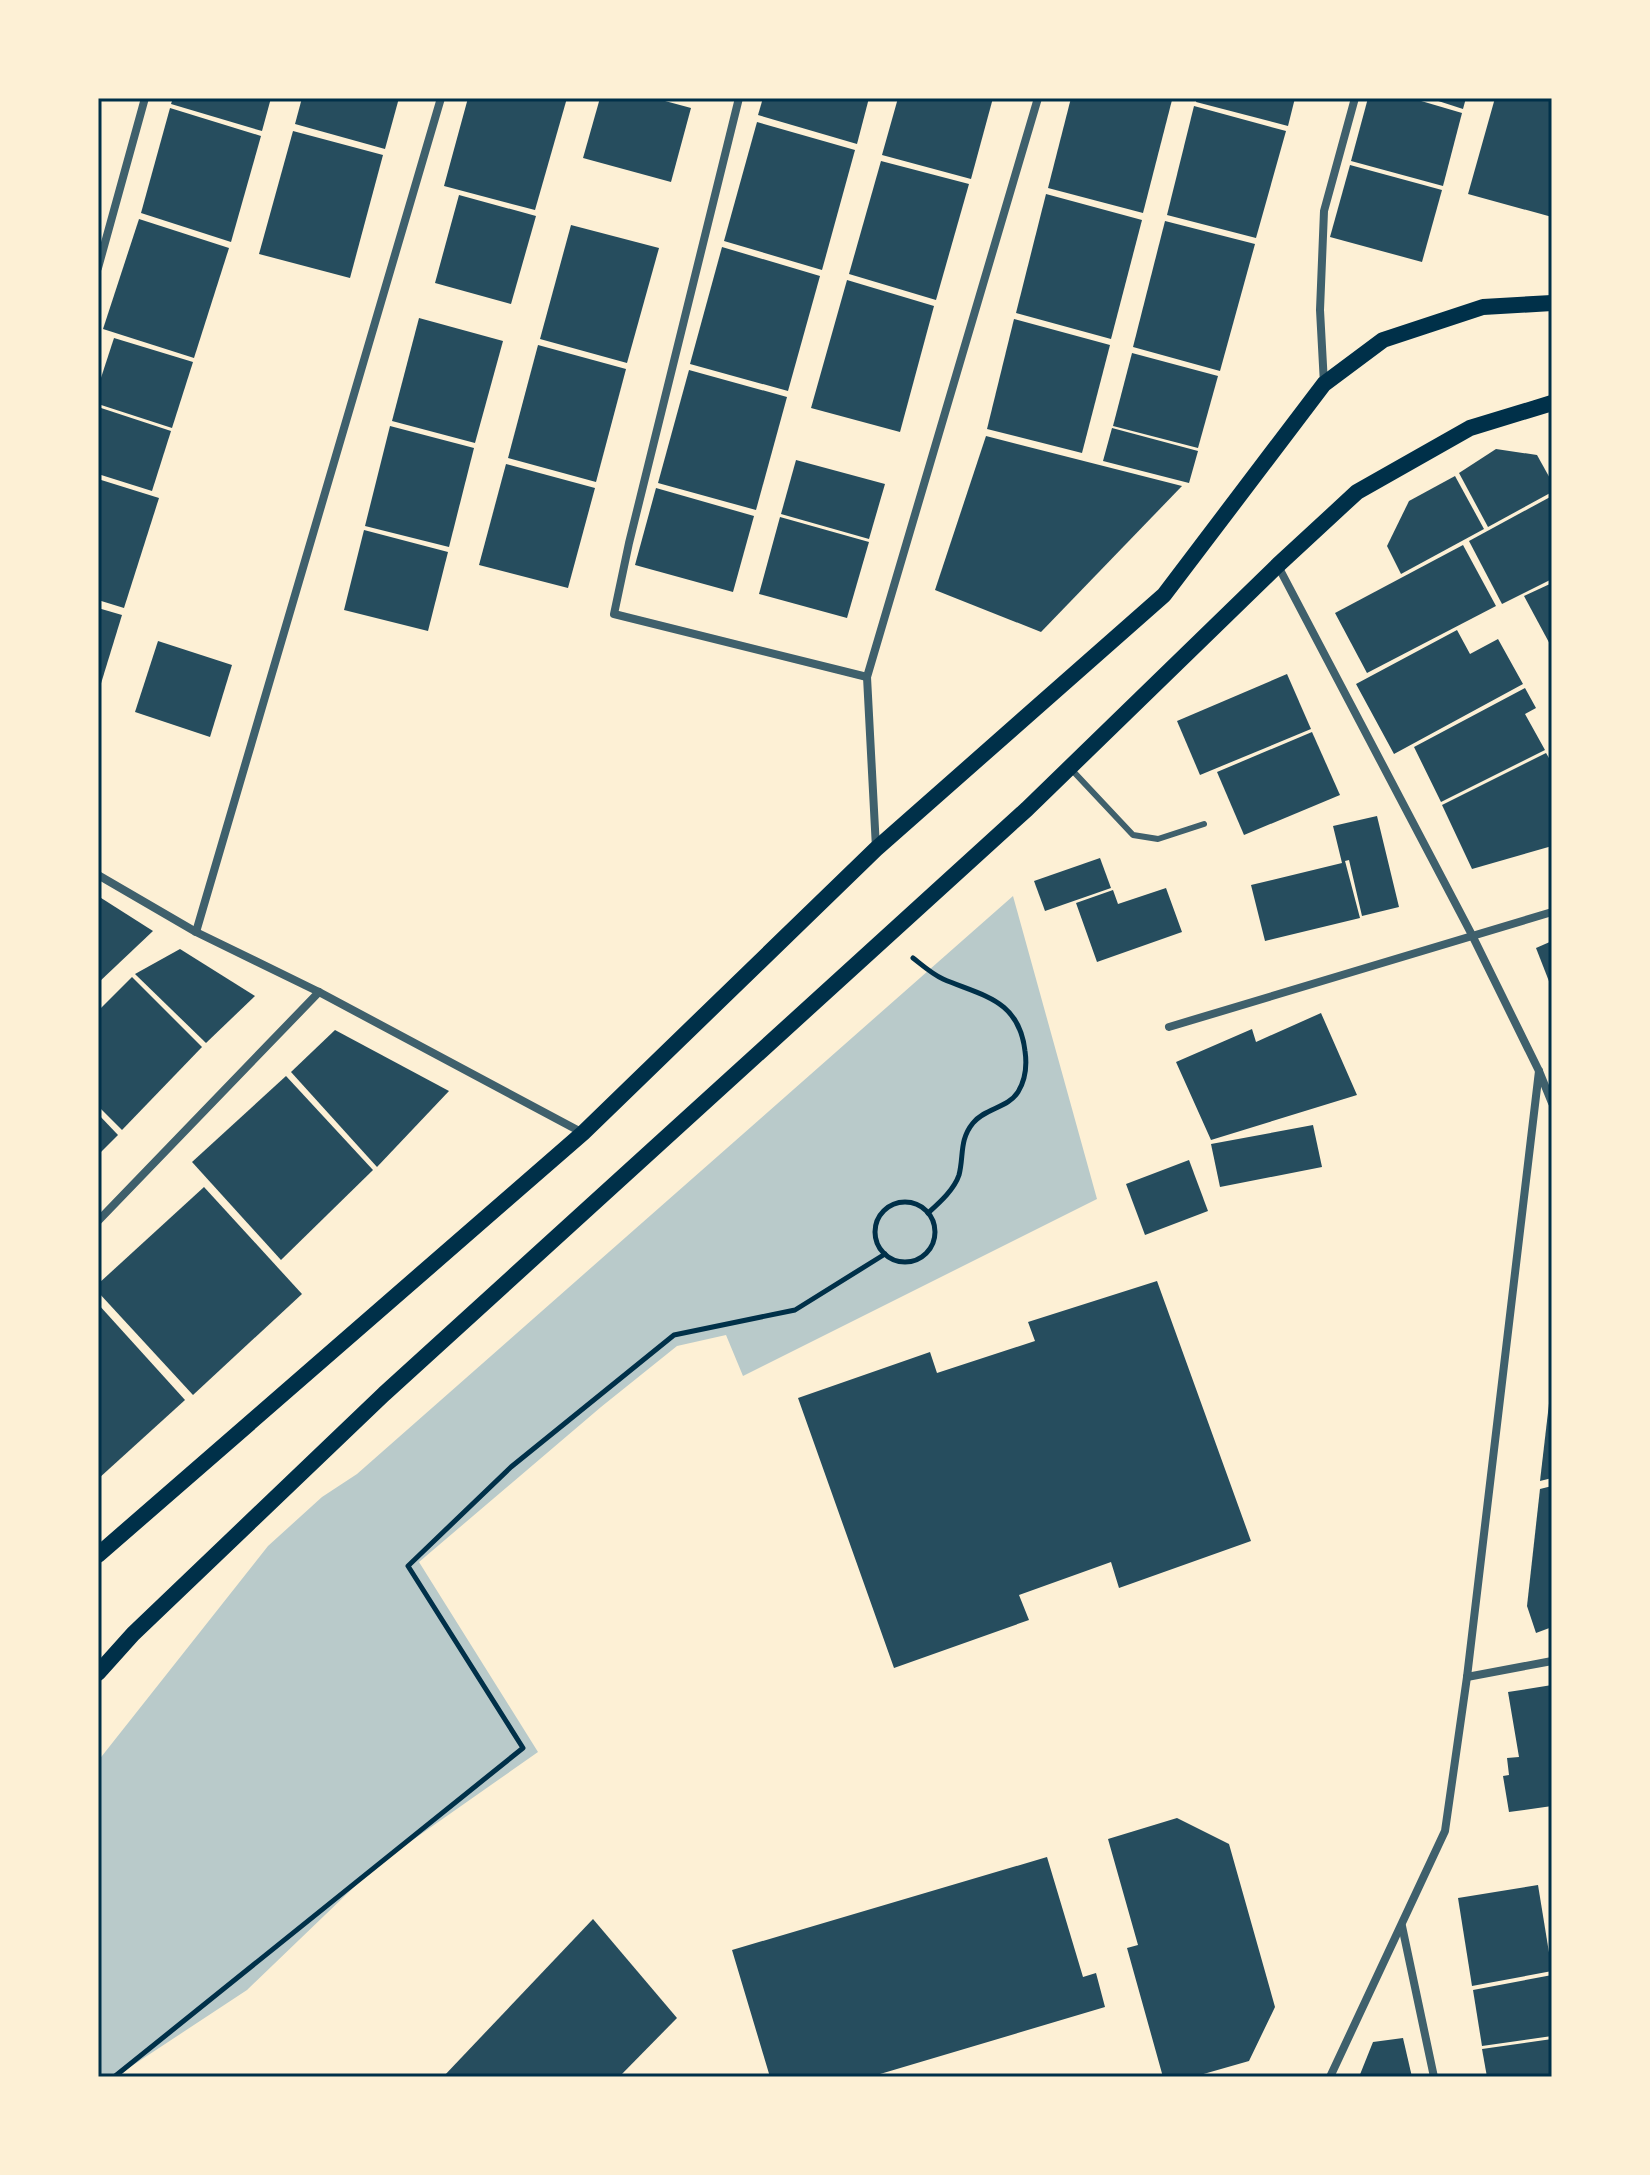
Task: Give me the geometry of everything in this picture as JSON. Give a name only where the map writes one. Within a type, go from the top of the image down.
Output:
[{"type":"main road","points":[[98,1555],[583,1133],[876,849],[1164,595],[1324,384],[1383,340],[1483,307],[1552,303]]},
{"type":"main road","points":[[98,1673],[133,1634],[384,1394],[887,938],[1070,768],[1357,492],[1470,428],[1551,406]]},
{"type":"street","points":[[98,268],[145,98]]},
{"type":"street","points":[[196,932],[441,98]]},
{"type":"street","points":[[739,98],[614,614],[867,677]]},
{"type":"street","points":[[876,849],[867,677],[1038,98]]},
{"type":"street","points":[[1324,384],[1320,310],[1324,211],[1355,98]]},
{"type":"street","points":[[1278,565],[1472,935],[1552,1103]]},
{"type":"street","points":[[98,875],[196,932],[319,992],[583,1133]]},
{"type":"street","points":[[1169,1027],[1552,912]]},
{"type":"street","points":[[98,1221],[319,992]]},
{"type":"street","points":[[1330,2077],[1445,1831],[1467,1677],[1539,1071]]},
{"type":"street","points":[[1467,1677],[1552,1661]]},
{"type":"street","points":[[1402,1925],[1434,2077]]},
{"type":"lane","points":[[1070,768],[1133,835],[1158,839],[1204,824]]},
{"type":"path","points":[[887,938],[939,978],[990,996],[1005,1007],[1017,1023],[1025,1047],[1027,1071],[1020,1090],[1011,1101],[981,1114],[972,1124],[963,1138],[959,1176],[948,1194],[928,1213]]},
{"type":"path","points":[[907,1203],[917,1205],[928,1213],[935,1236],[932,1245],[920,1259],[902,1262],[885,1254],[876,1236],[876,1226],[887,1209],[907,1203]]},
{"type":"path","points":[[114,2077],[523,1748],[408,1566],[511,1467],[674,1335],[795,1310],[885,1254]]},
{"type":"shaded area","points":[[1013,896],[1097,1199],[743,1376],[726,1335],[677,1346],[419,1562],[538,1752],[377,1865],[247,1990],[115,2077],[98,2077],[98,1761],[268,1546],[322,1497],[357,1474]]},
{"type":"building","points":[[173,98],[271,98],[262,131],[171,104]]},
{"type":"building","points":[[302,98],[399,98],[385,149],[295,124]]},
{"type":"building","points":[[468,98],[567,98],[535,210],[444,186]]},
{"type":"building","points":[[600,98],[654,98],[691,108],[671,182],[583,158]]},
{"type":"building","points":[[763,98],[869,98],[857,144],[758,115]]},
{"type":"building","points":[[898,98],[993,98],[971,179],[882,155]]},
{"type":"building","points":[[1071,98],[1172,100],[1143,213],[1048,188]]},
{"type":"building","points":[[1197,98],[1295,98],[1288,126],[1196,102]]},
{"type":"building","points":[[1368,98],[1411,98],[1462,113],[1443,186],[1351,161]]},
{"type":"building","points":[[1429,98],[1466,98],[1463,109]]},
{"type":"building","points":[[1495,98],[1552,98],[1552,217],[1468,194]]},
{"type":"building","points":[[1194,106],[1286,131],[1256,238],[1167,215]]},
{"type":"building","points":[[170,108],[261,136],[231,242],[141,213]]},
{"type":"building","points":[[757,122],[855,150],[822,270],[724,241]]},
{"type":"building","points":[[293,131],[383,155],[350,278],[259,254]]},
{"type":"building","points":[[881,161],[969,184],[936,300],[849,274]]},
{"type":"building","points":[[1350,165],[1442,190],[1422,262],[1330,237]]},
{"type":"building","points":[[1046,194],[1142,220],[1111,339],[1016,313]]},
{"type":"building","points":[[459,195],[536,216],[511,304],[435,283]]},
{"type":"building","points":[[139,219],[229,248],[194,358],[103,329]]},
{"type":"building","points":[[1165,221],[1255,244],[1220,371],[1133,347]]},
{"type":"building","points":[[571,225],[659,248],[627,363],[540,339]]},
{"type":"building","points":[[722,247],[820,276],[788,391],[690,364]]},
{"type":"building","points":[[847,280],[934,306],[900,432],[811,408]]},
{"type":"building","points":[[419,318],[503,341],[475,443],[392,421]]},
{"type":"building","points":[[1014,319],[1110,345],[1082,453],[987,429]]},
{"type":"building","points":[[114,338],[193,362],[172,428],[98,404],[98,387]]},
{"type":"building","points":[[538,345],[626,369],[596,482],[508,458]]},
{"type":"building","points":[[1132,353],[1218,376],[1198,448],[1113,426]]},
{"type":"building","points":[[689,370],[787,397],[756,510],[658,483]]},
{"type":"building","points":[[98,407],[171,431],[152,491],[98,474]]},
{"type":"building","points":[[390,426],[474,448],[449,547],[365,526]]},
{"type":"building","points":[[1112,428],[1198,451],[1189,483],[1103,461]]},
{"type":"building","points":[[986,436],[1182,486],[1041,632],[935,590]]},
{"type":"building","points":[[1496,449],[1537,455],[1552,482],[1552,492],[1488,527],[1459,473]]},
{"type":"building","points":[[796,460],[885,484],[869,539],[781,514]]},
{"type":"building","points":[[506,464],[595,488],[568,588],[479,565]]},
{"type":"building","points":[[1455,476],[1484,529],[1401,574],[1387,546],[1409,501]]},
{"type":"building","points":[[98,479],[159,498],[124,608],[98,600]]},
{"type":"building","points":[[656,488],[754,516],[733,592],[635,565]]},
{"type":"building","points":[[1552,496],[1552,579],[1502,604],[1469,541]]},
{"type":"building","points":[[780,517],[869,542],[847,618],[759,594]]},
{"type":"building","points":[[364,530],[448,552],[428,631],[344,610]]},
{"type":"building","points":[[1463,545],[1496,606],[1367,673],[1335,613]]},
{"type":"building","points":[[1552,583],[1552,648],[1524,596]]},
{"type":"building","points":[[98,608],[122,615],[99,690],[98,690]]},
{"type":"building","points":[[1457,630],[1470,654],[1498,639],[1523,684],[1394,754],[1356,684]]},
{"type":"building","points":[[158,641],[232,665],[210,737],[135,712]]},
{"type":"building","points":[[1287,674],[1311,729],[1200,775],[1177,721]]},
{"type":"building","points":[[1525,688],[1536,708],[1525,714],[1545,750],[1441,802],[1414,747]]},
{"type":"building","points":[[1312,732],[1340,795],[1244,835],[1217,772]]},
{"type":"building","points":[[1546,753],[1552,763],[1552,846],[1472,869],[1442,805]]},
{"type":"building","points":[[1377,816],[1399,907],[1362,916],[1349,860],[1345,861],[1360,918],[1265,941],[1251,885],[1342,863],[1333,826]]},
{"type":"building","points":[[1100,858],[1111,888],[1045,911],[1034,881]]},
{"type":"building","points":[[1166,888],[1182,932],[1097,962],[1076,903],[1113,890],[1118,904]]},
{"type":"building","points":[[98,896],[153,931],[98,983]]},
{"type":"building","points":[[1552,941],[1552,989],[1536,948]]},
{"type":"building","points":[[180,949],[255,996],[206,1043],[135,974]]},
{"type":"building","points":[[132,977],[202,1047],[122,1130],[98,1106],[98,1011]]},
{"type":"building","points":[[1321,1013],[1357,1095],[1211,1140],[1176,1062],[1252,1029],[1256,1042]]},
{"type":"building","points":[[335,1030],[449,1091],[377,1167],[291,1072]]},
{"type":"building","points":[[286,1076],[373,1170],[281,1260],[192,1162]]},
{"type":"building","points":[[98,1114],[118,1135],[98,1155]]},
{"type":"building","points":[[1313,1125],[1322,1167],[1220,1187],[1211,1144]]},
{"type":"building","points":[[1189,1160],[1208,1211],[1145,1235],[1126,1184]]},
{"type":"building","points":[[204,1187],[302,1294],[193,1395],[98,1292],[98,1284]]},
{"type":"building","points":[[1157,1281],[1251,1541],[1119,1588],[1111,1562],[1019,1595],[1029,1620],[894,1668],[798,1398],[930,1352],[937,1373],[1035,1341],[1028,1322]]},
{"type":"building","points":[[98,1304],[185,1400],[98,1479]]},
{"type":"building","points":[[1550,1395],[1552,1478],[1540,1481]]},
{"type":"building","points":[[1552,1486],[1552,1627],[1536,1633],[1527,1606],[1540,1489]]},
{"type":"building","points":[[1552,1685],[1552,1806],[1509,1812],[1503,1776],[1509,1775],[1507,1758],[1519,1757],[1508,1692]]},
{"type":"building","points":[[1177,1818],[1229,1844],[1275,2007],[1249,2061],[1193,2077],[1163,2077],[1127,1948],[1138,1945],[1108,1839]]},
{"type":"building","points":[[1047,1857],[1083,1977],[1096,1973],[1105,2007],[870,2077],[770,2077],[732,1950]]},
{"type":"building","points":[[1538,1885],[1552,1971],[1472,1986],[1458,1898]]},
{"type":"building","points":[[593,1919],[677,2018],[619,2077],[443,2077]]},
{"type":"building","points":[[1552,1975],[1552,2036],[1482,2046],[1473,1990]]},
{"type":"building","points":[[1403,2038],[1412,2077],[1359,2077],[1373,2042]]},
{"type":"building","points":[[1552,2039],[1552,2077],[1487,2077],[1482,2049]]}]
